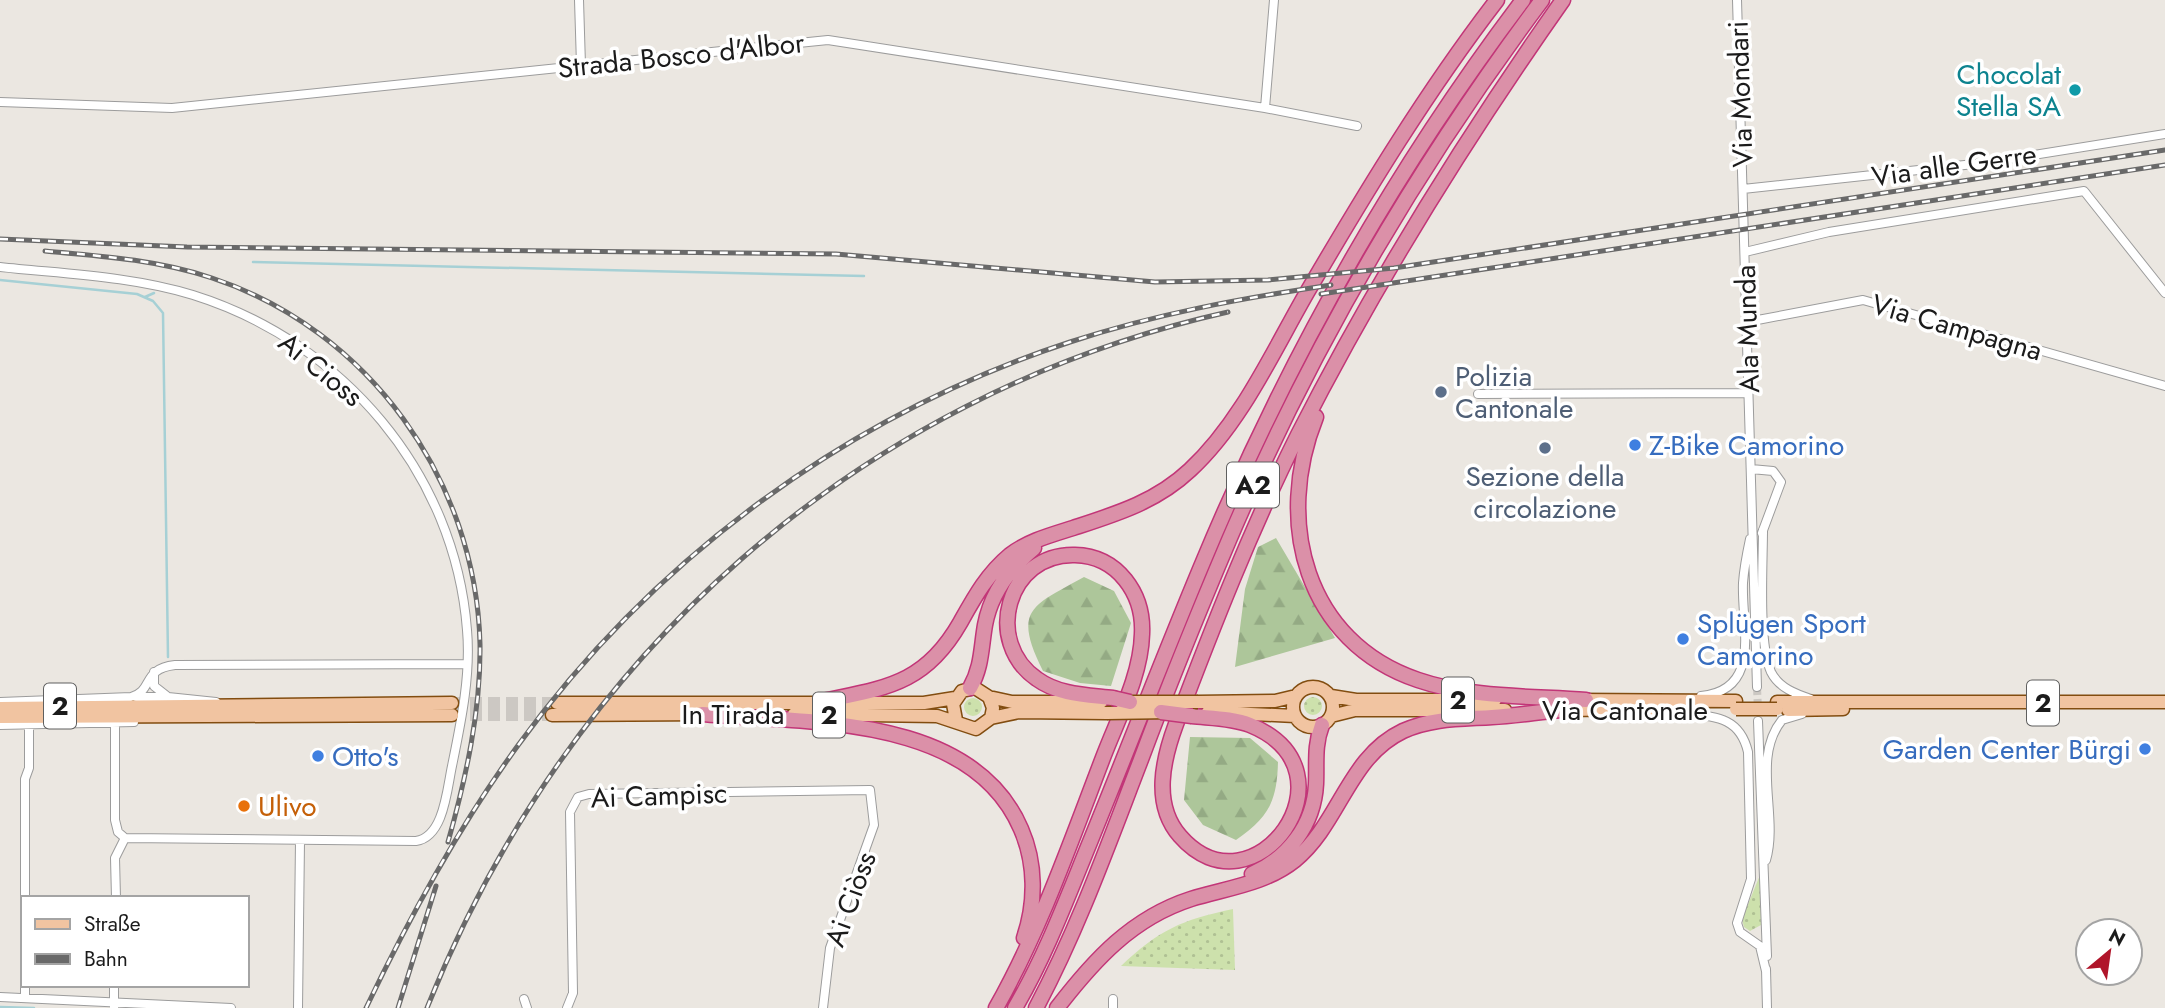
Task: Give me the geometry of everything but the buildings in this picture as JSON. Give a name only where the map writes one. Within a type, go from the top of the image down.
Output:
[{"type":"highway","name":"A2","points":[[819,702],[887,688],[922,670],[949,641],[995,569],[1023,547],[1154,498],[1181,478],[1205,455],[1238,410],[1400,141],[1497,0]]},
{"type":"highway","name":"A2","points":[[1015,1008],[1056,926],[1193,585],[1274,405],[1329,299],[1390,194],[1465,80],[1523,0]]},
{"type":"highway","name":"A2","points":[[1035,1008],[1089,895],[1229,540],[1303,382],[1413,188],[1468,103],[1542,0]]},
{"type":"highway","name":"A2","points":[[1161,712],[1195,710],[1254,727],[1278,742],[1294,766],[1298,786],[1295,814],[1279,839],[1259,853],[1237,859],[1219,858],[1200,852],[1182,838],[1169,819],[1164,801],[1165,760],[1197,667],[1253,533],[1298,436],[1345,348],[1445,176],[1563,0]]},
{"type":"highway","name":"A2","points":[[1345,348],[1314,422],[1304,460],[1298,500],[1302,555],[1313,588],[1332,619],[1366,654],[1420,681],[1459,690],[1587,700]]},
{"type":"highway","name":"A2","points":[[970,688],[982,660],[986,621],[996,592],[1024,556],[1056,533]]},
{"type":"highway","points":[[996,1008],[1047,903],[1129,691],[1140,657],[1141,610],[1133,590],[1111,566],[1077,555],[1061,556],[1043,562],[1023,577],[1009,603],[1007,631],[1016,659],[1029,673],[1047,685],[1111,704],[1130,702]]},
{"type":"highway","points":[[1199,897],[1251,883],[1294,860],[1318,835],[1366,760],[1398,734],[1443,719],[1561,710]]},
{"type":"highway","points":[[702,714],[847,727],[896,736],[952,755],[989,781],[1003,797],[1020,826],[1032,873],[1029,922],[1005,993]]},
{"type":"highway","points":[[1057,1008],[1099,957],[1131,929],[1158,912],[1264,868],[1296,840],[1313,804],[1316,745],[1327,721]]},
{"type":"main road","points":[[1130,702],[1195,710],[1266,712],[1295,716],[1307,726],[1327,721],[1334,706],[1331,696],[1323,689],[1312,687],[1296,696],[1275,701],[1195,710]]},
{"type":"main road","points":[[991,718],[993,708],[989,697],[980,689],[970,688],[955,698],[952,707],[956,720],[965,727],[976,729],[991,718],[1018,712],[1111,704]]},
{"type":"main road","points":[[1295,716],[1293,704],[1296,696]]},
{"type":"main road","name":"Via Cantonale","points":[[1331,696],[1356,700],[1587,700],[1777,706],[2165,702]]},
{"type":"main road","points":[[989,697],[1013,702],[1111,704],[1161,712]]},
{"type":"main road","name":"2","points":[[819,702],[924,703],[955,698]]},
{"type":"main road","name":"In Tirada","points":[[819,702],[555,709],[702,714],[928,716],[956,720]]},
{"type":"main road","name":"2","points":[[0,708],[118,715],[160,716],[452,709],[221,704],[118,715],[0,717]]},
{"type":"main road","name":"Via Cantonale","points":[[1327,721],[1355,710],[1561,710],[1648,704]]},
{"type":"street","points":[[579,0],[581,65]]},
{"type":"street","points":[[1265,108],[1274,0]]},
{"type":"street","name":"Via Mondari","points":[[1737,0],[1743,189]]},
{"type":"street","name":"Strada Bosco d'Albor","points":[[0,102],[172,108],[815,40],[837,41],[1265,108],[1357,126]]},
{"type":"street","name":"Via alle Gerre","points":[[1743,189],[1983,163],[2165,135]]},
{"type":"street","name":"Ala Munda","points":[[1743,189],[1757,687]]},
{"type":"street","points":[[1745,252],[1829,232],[2084,191],[2165,293]]},
{"type":"street","name":"Ai Cioss","points":[[0,267],[145,283],[194,295],[270,328],[342,380],[389,429],[425,480],[437,506],[461,581],[468,631],[455,753],[433,834],[416,841],[300,841]]},
{"type":"street","name":"Via Campagna","points":[[1747,322],[1863,300],[2165,386]]},
{"type":"street","points":[[1478,394],[1748,393]]},
{"type":"street","name":"Ala Munda","points":[[1751,468],[1773,471],[1781,482],[1763,530],[1754,566]]},
{"type":"street","name":"Ala Munda","points":[[1648,704],[1722,691],[1739,676],[1745,658],[1743,584],[1752,526]]},
{"type":"street","name":"Ala Munda","points":[[1763,530],[1767,660],[1772,674],[1789,691],[1820,706]]},
{"type":"street","points":[[132,697],[142,692],[154,672],[163,667],[466,664]]},
{"type":"street","points":[[154,672],[155,689],[168,697]]},
{"type":"street","points":[[0,702],[168,697],[206,699],[221,704]]},
{"type":"street","points":[[1648,704],[1719,717],[1734,725],[1741,733],[1748,752],[1751,878]]},
{"type":"street","points":[[1765,863],[1770,839],[1768,756],[1772,735],[1783,720],[1820,706]]},
{"type":"street","points":[[0,725],[118,715],[115,820],[118,832],[125,838],[300,841],[298,1008]]},
{"type":"street","points":[[1758,721],[1762,849],[1765,863],[1767,1008]]},
{"type":"street","points":[[25,896],[25,779],[29,768],[29,724]]},
{"type":"street","name":"Ai Campisc","points":[[567,1008],[573,993],[570,812],[578,797],[589,794],[870,790]]},
{"type":"street","name":"Ai Ciòss","points":[[823,1008],[830,948],[869,847],[874,825],[870,790]]},
{"type":"street","points":[[116,896],[115,858],[125,838]]},
{"type":"street","points":[[1762,849],[1737,923],[1740,932],[1763,951],[1766,971]]},
{"type":"street","points":[[1749,937],[1758,936],[1766,925]]},
{"type":"street","points":[[25,987],[25,999]]},
{"type":"street","points":[[114,987],[114,1005]]},
{"type":"street","points":[[0,997],[114,1005],[231,1008]]},
{"type":"green space","points":[[1276,538],[1335,638],[1235,667],[1245,589],[1258,547]]},
{"type":"green space","points":[[1084,577],[1114,591],[1131,623],[1111,686],[1080,683],[1043,671],[1029,634],[1032,612],[1040,603]]},
{"type":"green space","points":[[1313,697],[1320,699],[1320,713],[1313,715],[1306,713],[1304,706],[1306,699]]},
{"type":"green space","points":[[973,698],[980,700],[980,714],[973,716],[966,714],[964,707],[966,700]]},
{"type":"green space","points":[[1190,737],[1250,738],[1278,762],[1276,787],[1269,807],[1256,824],[1236,840],[1203,825],[1184,800]]},
{"type":"green space","points":[[1760,875],[1761,925],[1750,931],[1744,927],[1742,919]]},
{"type":"green space","points":[[1233,909],[1235,970],[1121,966],[1147,943],[1172,928],[1199,917]]},
{"type":"waterway","points":[[253,262],[864,276]]},
{"type":"waterway","points":[[0,280],[137,294],[153,301],[163,313],[168,657]]},
{"type":"waterway","points":[[145,297],[154,293]]},
{"type":"waterway","points":[[0,1007],[34,1008]]},
{"type":"tunnel","points":[[1757,687],[1758,711]]},
{"type":"tunnel","points":[[452,703],[557,703]]},
{"type":"tunnel","points":[[452,715],[552,715]]},
{"type":"railway","points":[[0,239],[187,247],[836,254],[1155,282],[1268,280],[1394,268],[2165,150]]},
{"type":"railway","points":[[1321,294],[2165,165]]},
{"type":"railway","points":[[45,251],[171,267],[212,278],[268,302],[320,334],[365,373],[403,419],[435,470],[459,525],[474,583],[480,644],[478,694],[466,769],[448,842]]},
{"type":"railway","points":[[366,1008],[436,872],[519,744],[573,676],[632,612],[695,554],[763,500],[835,452],[910,409],[989,372],[1070,342],[1134,323],[1232,301],[1331,285]]},
{"type":"railway","points":[[427,1008],[486,881],[559,763],[644,655],[741,560],[848,476],[966,406],[1093,351],[1228,312]]},
{"type":"railway","points":[[398,1008],[436,886]]},
{"type":"place","name":"Chocolat Stella SA","points":[[2075,90]]},
{"type":"place","name":"Polizia Cantonale","points":[[1441,392]]},
{"type":"place","name":"Z-Bike Camorino","points":[[1635,445]]},
{"type":"place","name":"Sezione della circolazione","points":[[1545,448]]},
{"type":"place","name":"Splügen Sport Camorino","points":[[1683,639]]},
{"type":"place","name":"Garden Center Bürgi","points":[[2145,749]]},
{"type":"place","name":"Otto's","points":[[318,756]]},
{"type":"place","name":"Ulivo","points":[[244,806]]}]
